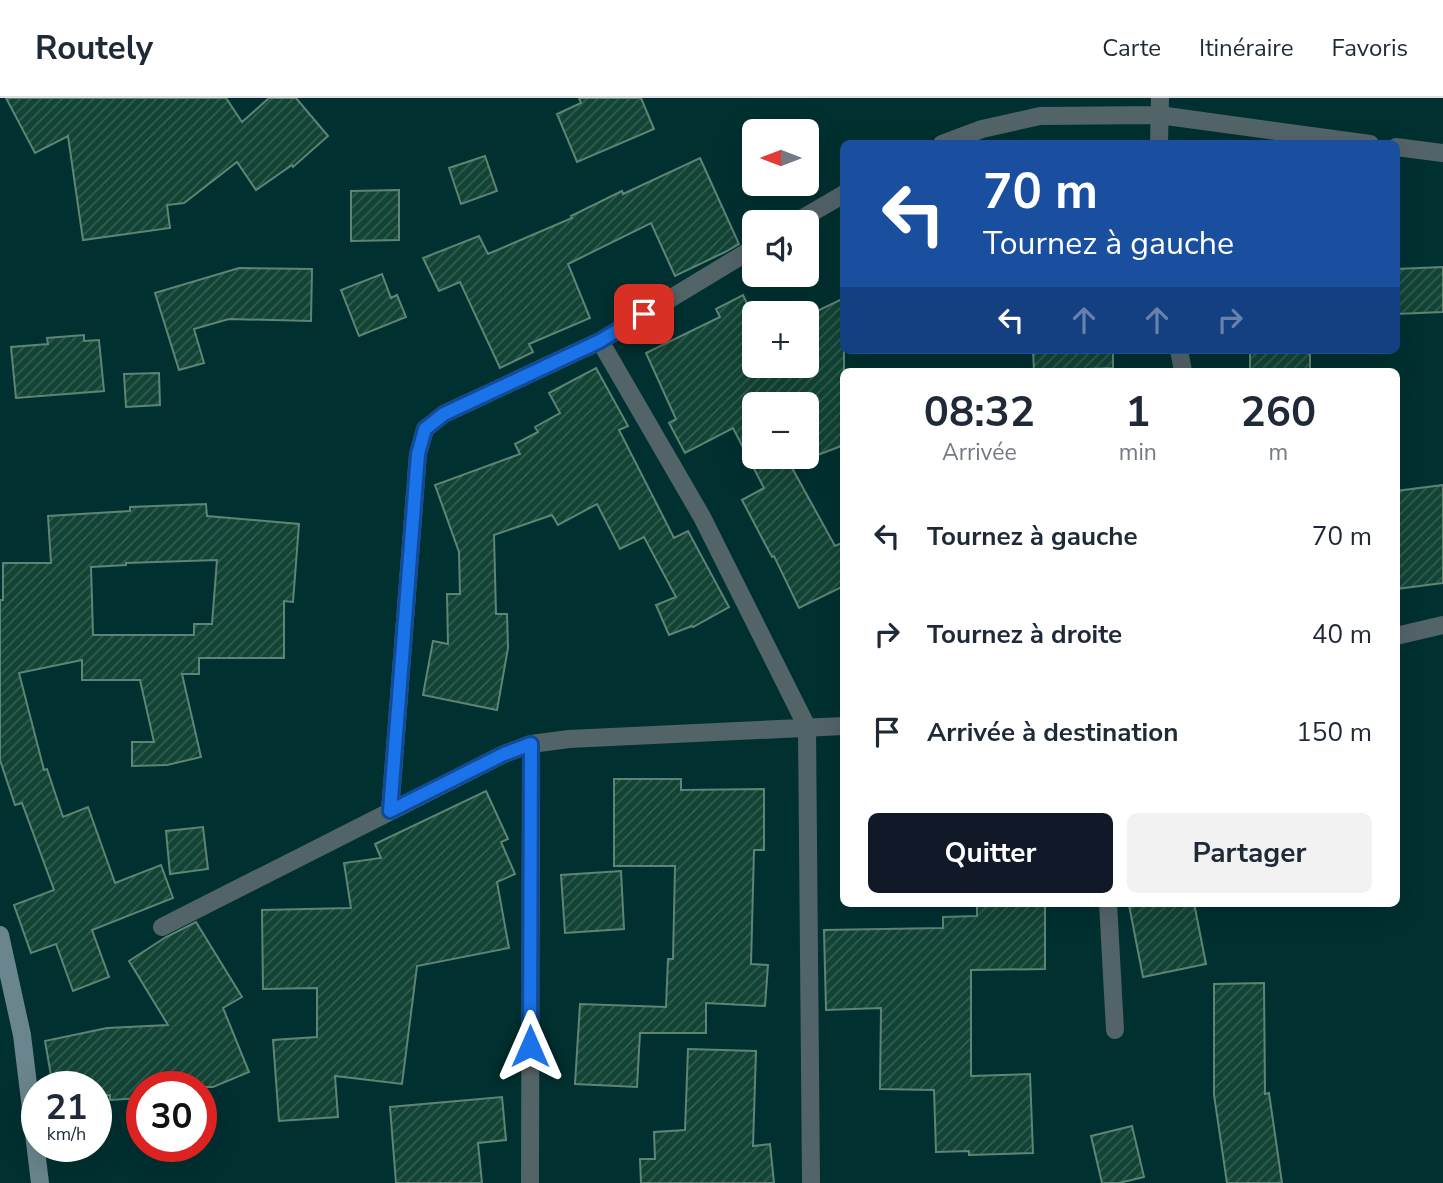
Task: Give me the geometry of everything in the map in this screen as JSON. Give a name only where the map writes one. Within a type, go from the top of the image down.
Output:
[{"type":"street","points":[[953,140],[982,129],[1040,116],[1160,106],[1348,140]]},
{"type":"street","points":[[1160,106],[1160,140]]},
{"type":"street","points":[[1400,148],[1443,153]]},
{"type":"street","points":[[817,210],[840,196]]},
{"type":"street","points":[[390,811],[418,454],[425,429],[444,414],[600,341],[742,255]]},
{"type":"street","points":[[600,341],[702,517],[807,727],[811,1183]]},
{"type":"street","points":[[1400,635],[1443,625]]},
{"type":"street","points":[[162,927],[504,754],[531,744],[569,739],[840,726]]},
{"type":"street","points":[[530,1183],[531,744]]},
{"type":"street","points":[[1108,907],[1115,1030]]},
{"type":"street","points":[[0,935],[22,1035],[40,1183]]},
{"type":"building","points":[[6,98],[226,98],[242,122],[269,98],[296,98],[328,136],[293,167],[292,165],[256,190],[237,162],[184,203],[167,205],[170,228],[83,240],[68,136],[35,153]]},
{"type":"building","points":[[579,98],[641,98],[654,129],[577,162],[557,114],[581,103]]},
{"type":"building","points":[[485,156],[497,191],[461,204],[449,168]]},
{"type":"building","points":[[700,158],[739,244],[675,276],[651,223],[568,264],[590,318],[529,344],[533,352],[500,368],[460,282],[439,291],[423,258],[479,236],[488,254],[572,218],[571,216],[622,191],[623,194]]},
{"type":"building","points":[[399,190],[399,240],[351,241],[351,191]]},
{"type":"building","points":[[1443,267],[1443,312],[1400,314],[1400,269]]},
{"type":"building","points":[[239,268],[312,269],[311,321],[229,319],[194,329],[204,363],[179,370],[155,293]]},
{"type":"building","points":[[382,274],[391,298],[397,295],[406,317],[359,336],[341,290]]},
{"type":"building","points":[[743,295],[746,301],[742,301],[742,378],[819,378],[819,310],[840,300],[840,354],[844,354],[844,368],[840,368],[840,447],[819,454],[819,392],[742,392],[742,445],[733,428],[685,453],[669,423],[676,419],[646,353],[720,317],[716,309]]},
{"type":"building","points":[[84,335],[84,341],[99,340],[104,391],[16,398],[11,347],[48,344],[47,338]]},
{"type":"building","points":[[1033,354],[1113,354],[1113,368],[1034,368]]},
{"type":"building","points":[[1250,354],[1310,354],[1310,368],[1250,368]]},
{"type":"building","points":[[596,368],[628,426],[619,430],[674,538],[688,531],[729,607],[693,627],[669,635],[656,605],[676,597],[644,537],[620,549],[597,504],[558,525],[552,515],[494,535],[496,614],[507,614],[508,648],[497,710],[423,695],[433,641],[448,644],[447,594],[460,594],[459,552],[435,485],[520,454],[515,444],[538,432],[535,427],[560,413],[549,393]]},
{"type":"building","points":[[159,373],[160,405],[126,407],[124,374]]},
{"type":"building","points":[[754,469],[793,469],[835,546],[840,544],[840,588],[799,608],[774,556],[772,557],[742,500],[764,488]]},
{"type":"building","points":[[1443,485],[1443,583],[1400,588],[1400,490]]},
{"type":"building","points":[[206,504],[207,516],[299,524],[293,602],[284,601],[284,658],[199,658],[199,674],[182,674],[201,757],[167,765],[132,766],[132,742],[154,742],[140,680],[82,680],[82,660],[19,673],[44,770],[47,769],[63,817],[88,807],[115,883],[161,865],[173,898],[92,930],[109,977],[73,991],[56,944],[31,953],[14,905],[54,890],[22,803],[15,805],[0,760],[0,600],[3,600],[3,563],[51,563],[48,516],[130,511],[130,507]],"holes":[[[217,560],[212,624],[194,624],[194,635],[93,635],[91,567]]]},
{"type":"building","points":[[614,779],[681,779],[681,790],[764,789],[764,850],[754,850],[751,964],[768,965],[765,1006],[706,1003],[706,1033],[640,1033],[637,1087],[575,1084],[580,1004],[666,1007],[668,959],[673,959],[675,866],[614,866]]},
{"type":"building","points":[[486,791],[508,839],[501,842],[515,874],[497,882],[509,948],[417,966],[402,1084],[335,1076],[338,1117],[279,1121],[273,1040],[317,1037],[317,988],[263,989],[262,910],[351,908],[344,863],[381,858],[375,844]]},
{"type":"building","points":[[203,827],[208,869],[170,874],[166,831]]},
{"type":"building","points":[[621,871],[624,929],[565,933],[561,875]]},
{"type":"building","points":[[977,907],[1045,907],[1045,969],[971,970],[971,1076],[1030,1074],[1033,1153],[969,1155],[969,1151],[936,1152],[934,1090],[880,1089],[881,1008],[826,1010],[824,930],[943,928],[943,917],[977,916]]},
{"type":"building","points":[[1129,907],[1195,907],[1206,964],[1143,977]]},
{"type":"building","points":[[196,922],[242,997],[223,1008],[249,1072],[217,1085],[217,1071],[126,1071],[126,1099],[112,1100],[112,1071],[50,1071],[45,1041],[107,1028],[168,1025],[129,961],[166,937]]},
{"type":"building","points":[[1264,983],[1265,1094],[1269,1093],[1282,1183],[1227,1183],[1214,1095],[1214,984]]},
{"type":"building","points":[[688,1049],[756,1051],[753,1146],[770,1144],[774,1183],[641,1183],[640,1159],[655,1159],[654,1132],[685,1130]]},
{"type":"building","points":[[502,1097],[506,1140],[478,1143],[482,1183],[396,1183],[390,1107]]},
{"type":"building","points":[[1132,1126],[1144,1177],[1119,1183],[1102,1183],[1091,1136]]},
{"type":"route","points":[[530,1046],[531,744],[504,754],[390,811],[418,454],[425,429],[444,414],[600,341],[644,314]]}]
